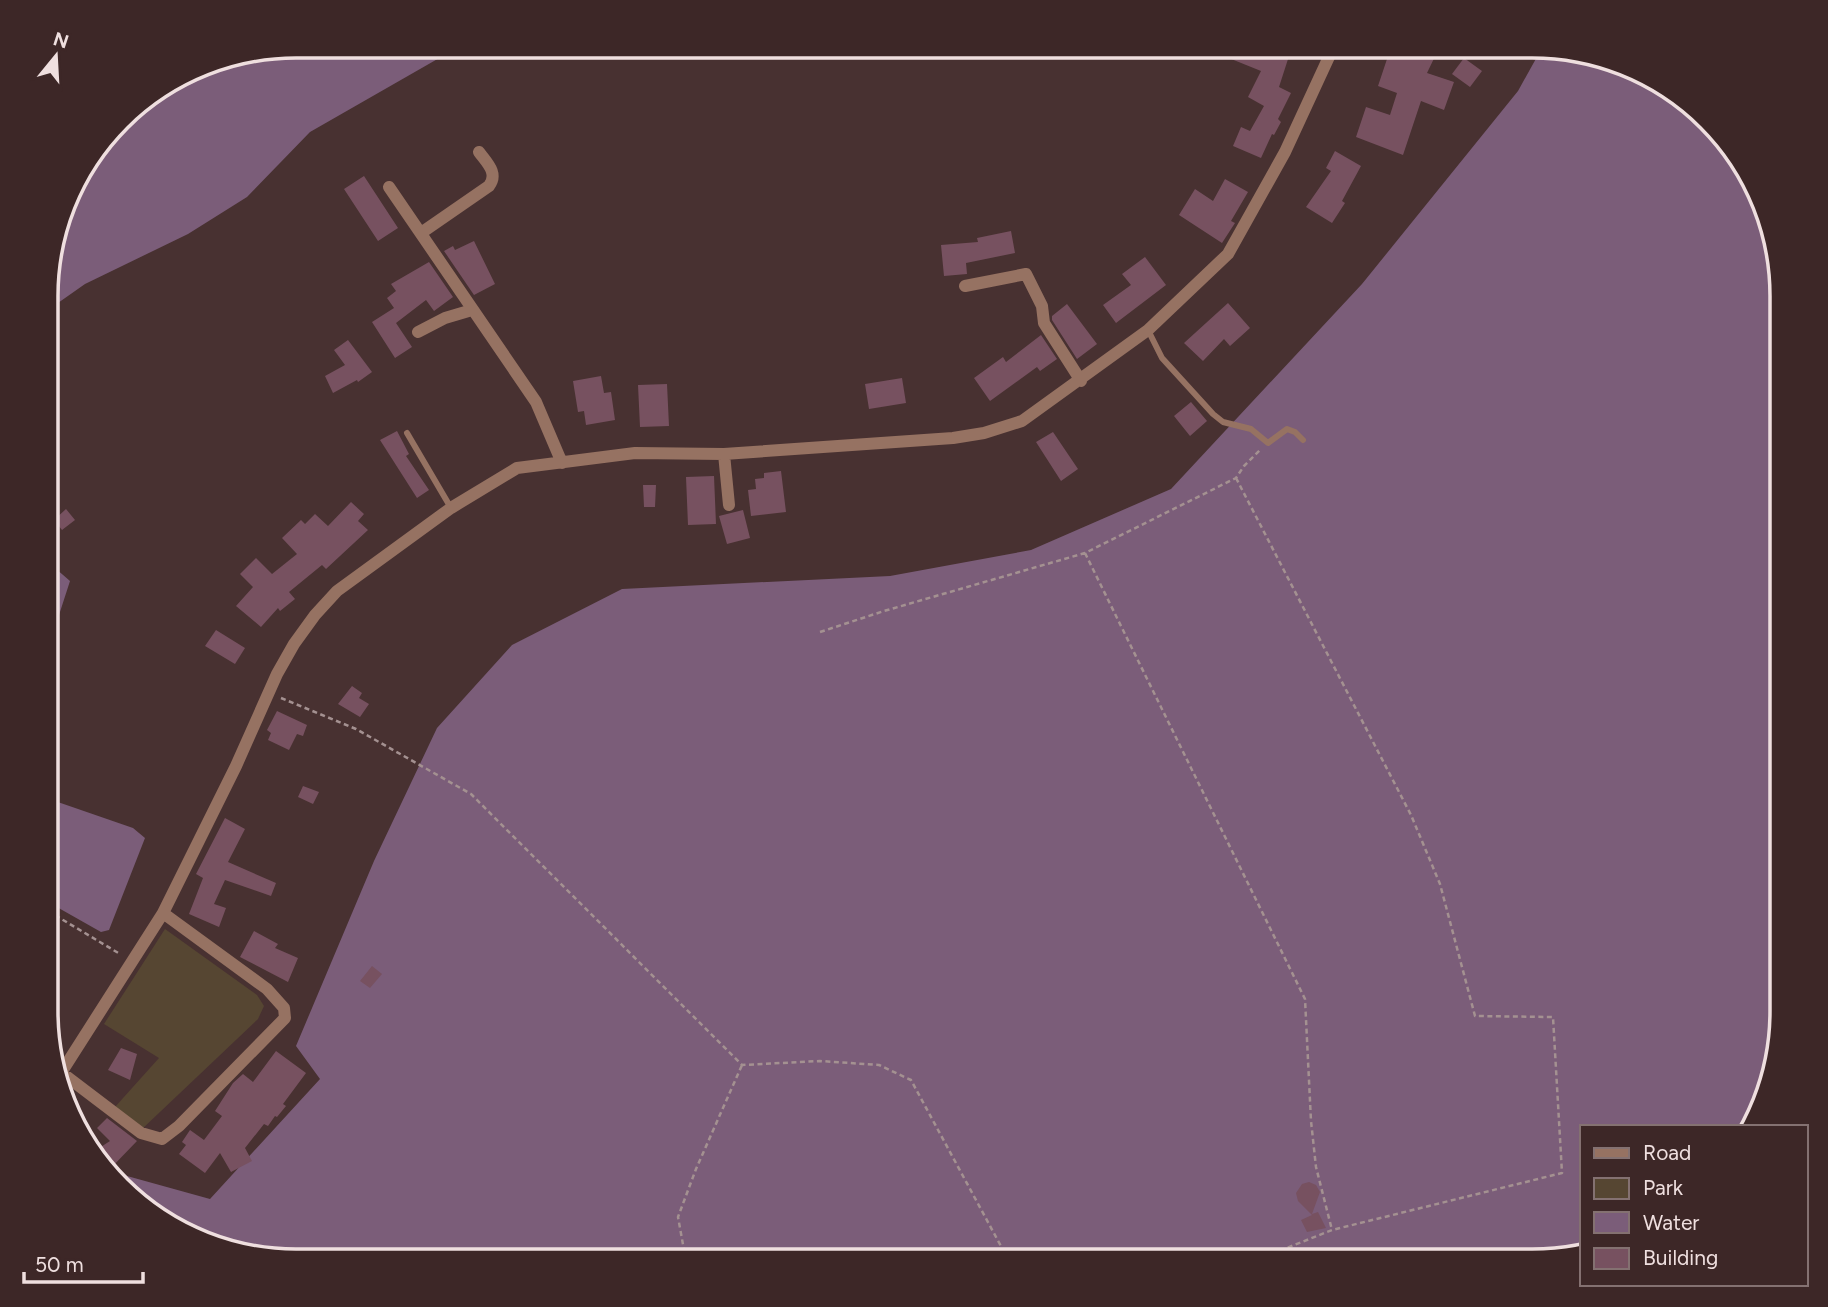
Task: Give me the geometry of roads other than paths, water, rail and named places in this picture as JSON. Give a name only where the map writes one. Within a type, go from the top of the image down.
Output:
[{"type":"street","points":[[64,1067],[163,913],[294,644],[337,591],[451,508],[517,468],[635,453],[724,454],[953,438],[984,433],[1023,421],[1148,330],[1228,254],[1285,152],[1328,58]]},
{"type":"street","points":[[421,233],[493,181],[493,173],[479,152]]},
{"type":"street","points":[[388,187],[536,402],[562,463]]},
{"type":"street","points":[[965,286],[1026,274],[1042,306],[1044,323],[1080,381]]},
{"type":"street","points":[[418,332],[445,318],[472,310]]},
{"type":"street","points":[[724,454],[729,505]]},
{"type":"street","points":[[68,1080],[141,1133],[162,1139],[179,1126],[285,1018],[284,1008],[267,989],[163,913]]},
{"type":"lane","points":[[1148,330],[1162,358],[1223,422],[1251,429],[1268,443],[1287,429],[1303,440]]},
{"type":"lane","points":[[407,433],[451,508]]},
{"type":"water","points":[[296,58],[439,58],[310,132],[247,197],[188,234],[85,284],[58,303],[62,250],[70,219],[90,177],[117,139],[139,117],[164,98],[205,76],[250,62]]},
{"type":"water","points":[[1536,58],[1594,66],[1651,90],[1689,117],[1721,151],[1752,205],[1766,250],[1770,280],[1770,1027],[1758,1088],[1740,1125],[1580,1125],[1580,1244],[1548,1249],[280,1249],[250,1245],[205,1231],[151,1200],[124,1175],[210,1199],[320,1079],[296,1046],[374,861],[437,728],[512,645],[622,589],[890,576],[1031,550],[1171,489],[1362,284],[1518,91]]},
{"type":"water","points":[[58,571],[70,581],[59,615],[58,641]]},
{"type":"water","points":[[58,802],[133,828],[145,838],[109,930],[101,932],[58,908]]}]
